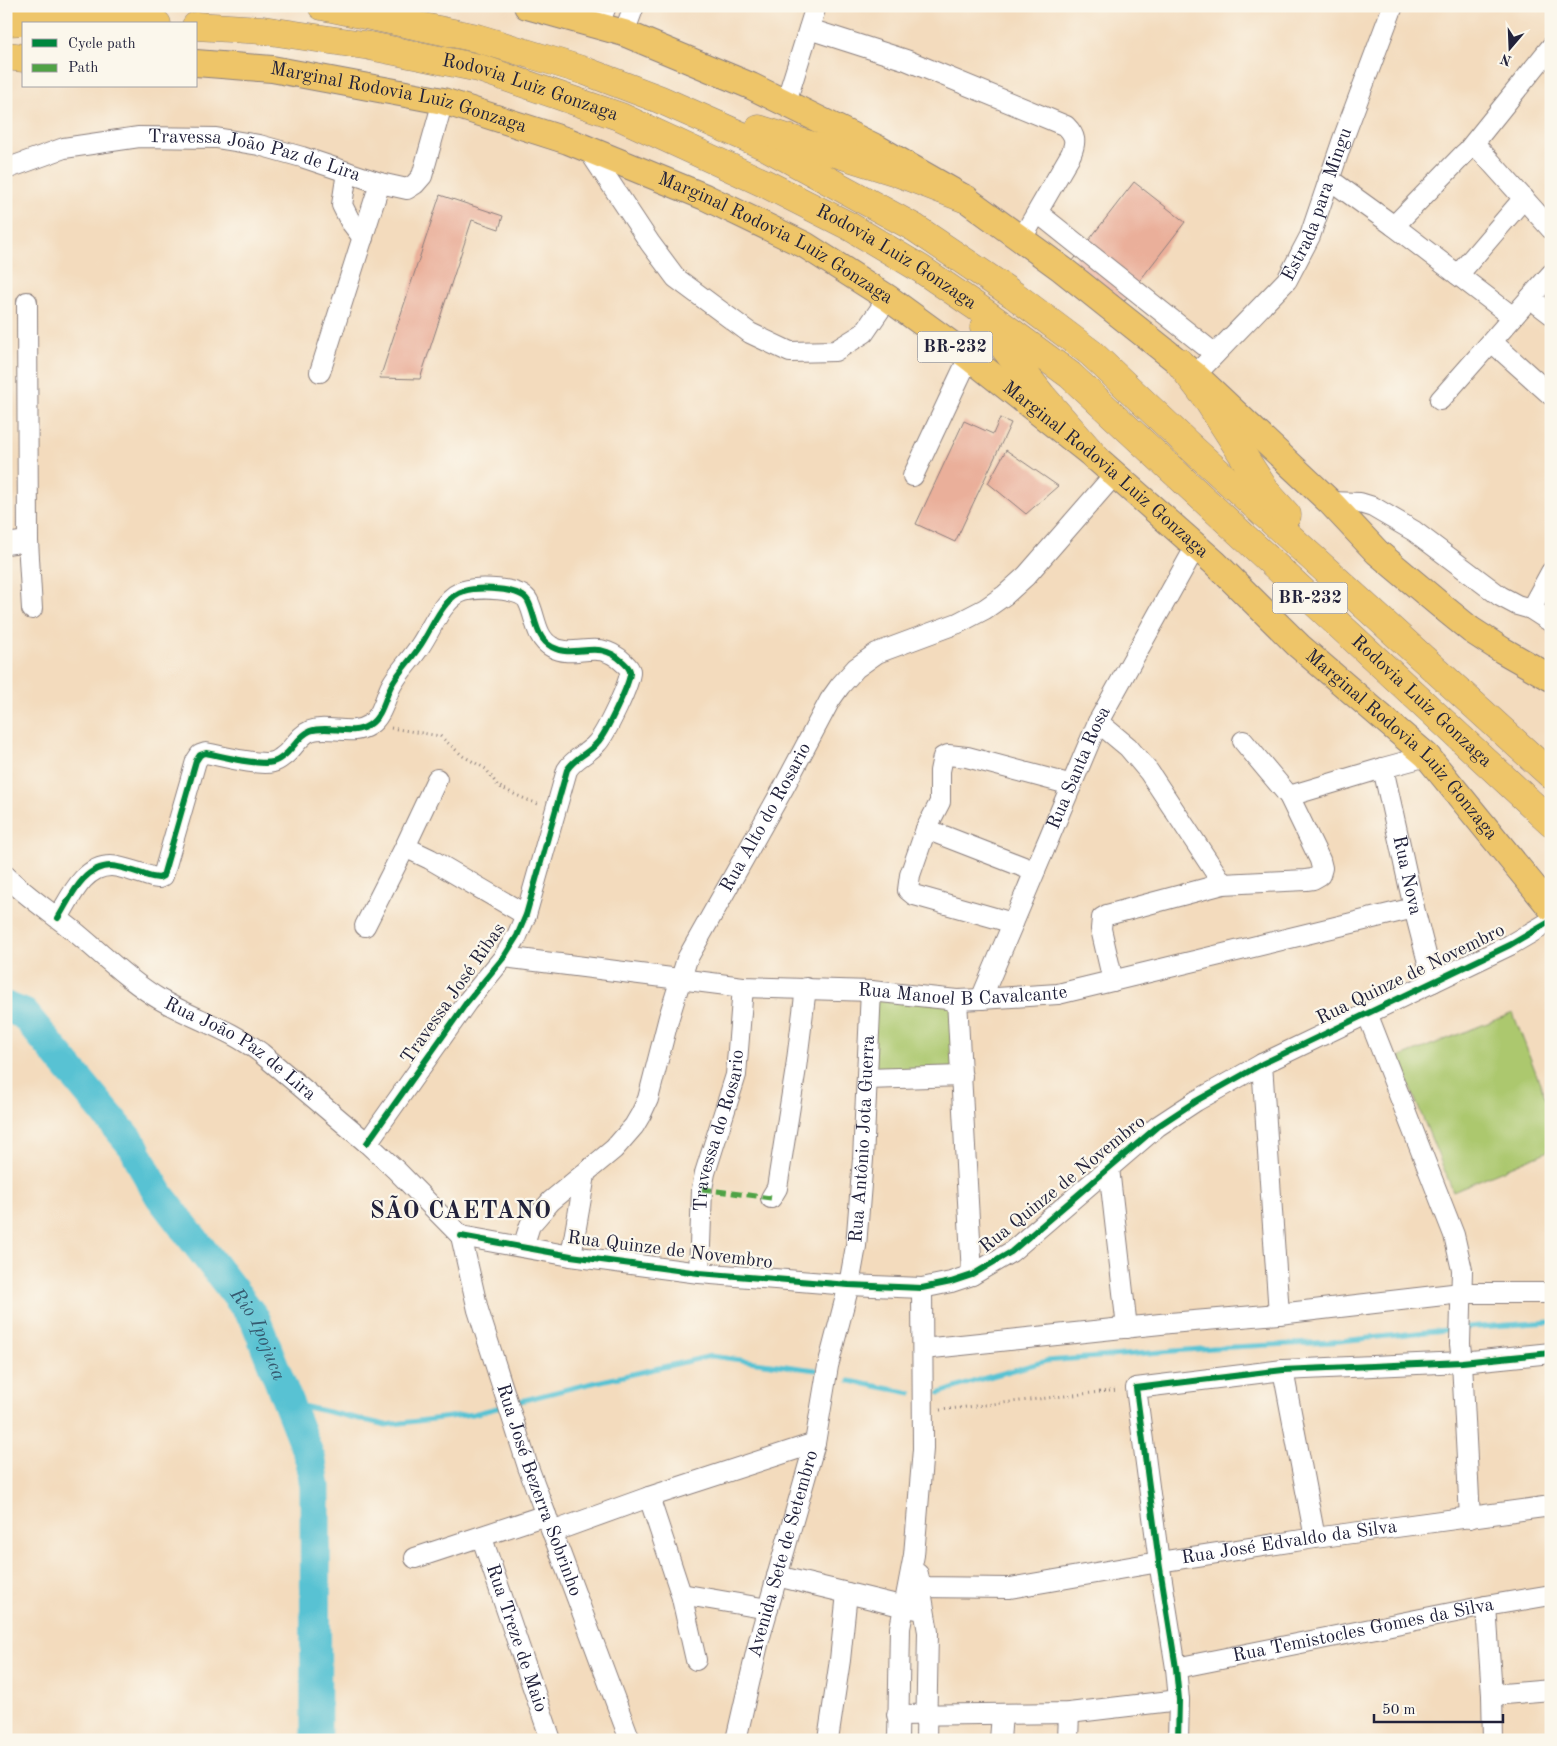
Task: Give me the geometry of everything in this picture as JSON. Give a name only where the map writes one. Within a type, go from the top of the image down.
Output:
[{"type":"highway","name":"Rodovia Luiz Gonzaga","points":[[322,6],[477,38],[585,71],[659,99],[765,146],[915,228],[1014,295],[1091,353],[1194,450],[1551,775]]},
{"type":"highway","points":[[6,22],[75,19],[124,22]]},
{"type":"highway","name":"Rodovia Luiz Gonzaga","points":[[198,26],[263,30],[370,46],[479,68],[622,117],[766,184],[850,226],[921,269],[1070,374],[1551,822]]},
{"type":"highway","points":[[6,56],[22,58]]},
{"type":"highway","points":[[585,71],[642,85],[678,97],[755,128],[896,172],[966,199]]},
{"type":"highway","points":[[766,184],[888,262],[980,324],[1003,346],[1042,396],[1105,465]]},
{"type":"highway","points":[[1187,369],[1267,493],[1353,580],[1411,648]]},
{"type":"main road","points":[[527,6],[603,16],[624,33],[786,102],[877,148],[966,199],[1062,269],[1187,369],[1330,502],[1377,552],[1464,624],[1502,650],[1551,678]]},
{"type":"main road","name":"Marginal Rodovia Luiz Gonzaga","points":[[198,63],[272,69],[443,101],[568,142],[705,197],[805,245],[888,298],[969,356],[1105,465],[1196,546],[1299,646],[1427,756],[1551,908]]},
{"type":"main road","points":[[6,65],[22,64]]},
{"type":"street","points":[[624,33],[634,6]]},
{"type":"street","points":[[786,102],[816,6]]},
{"type":"street","name":"Estrada para Mingu","points":[[1187,369],[1215,354],[1287,280],[1310,236],[1392,6]]},
{"type":"street","points":[[808,29],[906,60],[1066,126],[1074,134],[1076,143],[1072,154],[1021,240]]},
{"type":"street","points":[[1394,226],[1469,149],[1551,47]]},
{"type":"street","name":"Travessa João Paz de Lira","points":[[6,169],[64,148],[139,137],[216,138],[259,145],[380,183],[407,188],[415,184],[422,176],[443,101]]},
{"type":"street","points":[[1469,149],[1480,150],[1551,229]]},
{"type":"street","points":[[589,151],[650,243],[676,278],[750,333],[790,352],[835,351],[864,333],[888,298]]},
{"type":"street","points":[[347,172],[342,205],[350,221],[363,238]]},
{"type":"street","points":[[1329,179],[1513,317]]},
{"type":"street","points":[[320,372],[380,183]]},
{"type":"street","points":[[1458,275],[1524,198]]},
{"type":"street","points":[[1038,213],[1215,354]]},
{"type":"street","points":[[1440,400],[1551,274]]},
{"type":"street","points":[[1530,298],[1551,314]]},
{"type":"street","points":[[27,302],[28,541],[32,609]]},
{"type":"street","points":[[1492,342],[1551,394]]},
{"type":"street","points":[[913,476],[969,356]]},
{"type":"street","name":"Rua Alto do Rosario","points":[[523,1247],[530,1225],[551,1201],[614,1149],[634,1126],[641,1114],[648,1099],[687,960],[830,700],[840,686],[856,668],[877,653],[958,623],[985,609],[1005,595],[1026,576],[1105,465]]},
{"type":"street","points":[[1330,502],[1360,503],[1374,507],[1414,532],[1500,596],[1543,616],[1551,572]]},
{"type":"street","points":[[6,544],[28,541]]},
{"type":"street","name":"Rua Santa Rosa","points":[[981,999],[1098,722],[1196,546]]},
{"type":"street","name":"Travessa José Ribas","points":[[367,1143],[467,1002],[504,957],[517,936],[526,915],[567,770],[578,756],[588,751],[598,742],[623,694],[630,673],[629,668],[616,655],[608,651],[592,649],[557,650],[548,644],[533,619],[528,600],[521,595],[490,589],[464,591],[454,595],[445,606],[420,646],[392,685],[377,718],[372,724]]},
{"type":"street","points":[[1098,722],[1128,747],[1149,772],[1223,884]]},
{"type":"street","points":[[58,918],[82,880],[90,871],[97,867],[112,866],[158,878],[163,876],[196,761],[200,755],[206,753],[254,762],[272,762],[282,758],[307,732],[319,728],[350,731],[365,728],[372,724]]},
{"type":"street","points":[[1113,981],[1101,929],[1102,918],[1116,912],[1223,884],[1306,880],[1313,879],[1320,874],[1322,868],[1320,860],[1289,796],[1243,741]]},
{"type":"street","points":[[1013,923],[914,895],[908,890],[910,875],[926,830],[940,802],[940,764],[943,757],[948,755],[967,758],[1072,786]]},
{"type":"street","points":[[1289,796],[1427,756]]},
{"type":"street","name":"Rua Nova","points":[[1383,768],[1414,908],[1433,982]]},
{"type":"street","points":[[365,926],[406,848],[437,779]]},
{"type":"street","points":[[926,830],[1034,871]]},
{"type":"street","name":"Travessa José Ribas","points":[[406,848],[430,859],[526,915]]},
{"type":"street","name":"Rua João Paz de Lira","points":[[6,876],[158,998],[244,1040],[261,1053],[367,1143],[461,1236]]},
{"type":"street","name":"Rua Manoel B Cavalcante","points":[[504,957],[743,987],[871,991],[957,1000],[981,999],[1058,994],[1414,908]]},
{"type":"street","name":"Rua Quinze de Novembro","points":[[461,1236],[571,1256],[699,1273],[849,1285],[922,1288],[951,1282],[972,1275],[1011,1252],[1158,1126],[1196,1102],[1262,1064],[1510,945],[1551,921]]},
{"type":"street","name":"Travessa do Rosario","points":[[699,1273],[702,1189],[705,1173],[736,1074],[743,987]]},
{"type":"street","points":[[771,1198],[777,1188],[796,1068],[806,988]]},
{"type":"street","name":"Rua Antônio Jota Guerra","points":[[849,1285],[856,1246],[871,991]]},
{"type":"street","points":[[957,1000],[972,1275]]},
{"type":"street","points":[[1367,1013],[1454,1235],[1462,1270],[1461,1353],[1470,1518]]},
{"type":"street","points":[[1262,1064],[1279,1314]]},
{"type":"street","points":[[867,1078],[962,1076]]},
{"type":"street","points":[[1109,1168],[1127,1328]]},
{"type":"street","points":[[571,1256],[584,1175]]},
{"type":"street","name":"Rua José Bezerra Sobrinho","points":[[461,1236],[478,1310],[518,1436],[630,1740]]},
{"type":"street","name":"Avenida Sete de Setembro","points":[[736,1740],[759,1640],[815,1443],[828,1366],[849,1285]]},
{"type":"street","points":[[922,1288],[923,1449],[914,1555],[914,1608],[928,1632],[926,1740]]},
{"type":"street","points":[[922,1349],[1279,1314],[1551,1293]]},
{"type":"street","points":[[1178,1740],[1179,1700],[1176,1668],[1159,1562],[1136,1388],[1283,1370],[1461,1353],[1551,1353]]},
{"type":"street","points":[[1283,1370],[1315,1538]]},
{"type":"street","points":[[416,1558],[482,1538],[649,1497],[815,1443]]},
{"type":"street","points":[[649,1497],[681,1594],[696,1660]]},
{"type":"street","name":"Rua José Edvaldo da Silva","points":[[914,1586],[1010,1588],[1159,1562],[1315,1538],[1551,1506]]},
{"type":"street","name":"Rua Treze de Maio","points":[[482,1538],[551,1740]]},
{"type":"street","points":[[777,1576],[914,1608]]},
{"type":"street","points":[[828,1740],[840,1660],[847,1593]]},
{"type":"street","points":[[681,1594],[768,1608]]},
{"type":"street","name":"Rua Temistocles Gomes da Silva","points":[[1176,1668],[1486,1606],[1551,1595]]},
{"type":"street","points":[[1486,1606],[1493,1740]]},
{"type":"street","points":[[898,1740],[900,1628],[914,1608]]},
{"type":"street","points":[[1492,1695],[1551,1690]]},
{"type":"street","points":[[897,1715],[1069,1713],[1179,1700]]},
{"type":"street","points":[[1068,1740],[1069,1713]]},
{"type":"street","points":[[1000,1740],[1002,1714]]},
{"type":"path","points":[[372,724],[440,736],[463,756],[486,769],[498,786],[554,811]]},
{"type":"path","points":[[923,1412],[1136,1388]]},
{"type":"green space","points":[[875,996],[953,1002],[956,1069],[870,1073]]},
{"type":"green space","points":[[1513,1013],[1551,1112],[1551,1150],[1453,1191],[1398,1058]]},
{"type":"building","points":[[1134,182],[1185,222],[1124,301],[1072,262]]},
{"type":"building","points":[[440,195],[503,216],[499,229],[472,220],[420,379],[380,378]]},
{"type":"building","points":[[1000,418],[1011,423],[955,542],[916,524],[964,421],[993,434]]},
{"type":"building","points":[[1006,450],[1058,486],[1026,514],[988,483]]},
{"type":"waterway","name":"Rio Ipojuca","points":[[6,1007],[24,1014],[134,1147],[160,1196],[255,1319],[311,1461],[315,1486],[316,1740]]},
{"type":"waterway","points":[[1464,1328],[1551,1322]]},
{"type":"waterway","points":[[940,1393],[1046,1361],[1213,1348],[1331,1342],[1455,1329]]},
{"type":"waterway","points":[[513,1403],[711,1356],[816,1370]]},
{"type":"waterway","points":[[850,1381],[911,1393]]},
{"type":"waterway","points":[[289,1403],[386,1425],[473,1414],[505,1406]]},
{"type":"marked path","points":[[702,1189],[771,1198]]},
{"type":"cycle path","points":[[58,918],[79,884],[85,877],[101,867],[115,866],[152,877],[159,878],[163,876],[196,761],[200,755],[206,753],[249,762],[273,762],[286,754],[300,738],[310,731],[317,729],[355,730],[373,722],[380,712],[394,681],[420,646],[442,609],[459,593],[488,589],[517,593],[524,596],[528,601],[542,638],[552,647],[570,651],[604,651],[623,662],[630,670],[627,685],[606,730],[593,747],[567,770],[526,915],[517,936],[504,957],[467,1002],[367,1143]]},
{"type":"cycle path","points":[[461,1236],[571,1256],[699,1273],[849,1285],[922,1288],[951,1282],[972,1275],[1011,1252],[1158,1126],[1196,1101],[1262,1064],[1510,945],[1551,921]]},
{"type":"cycle path","points":[[1178,1740],[1179,1700],[1176,1668],[1159,1562],[1136,1388],[1283,1370],[1462,1362],[1551,1353]]},
{"type":"district","name":"SÃO CAETANO","points":[[461,1212]]}]
